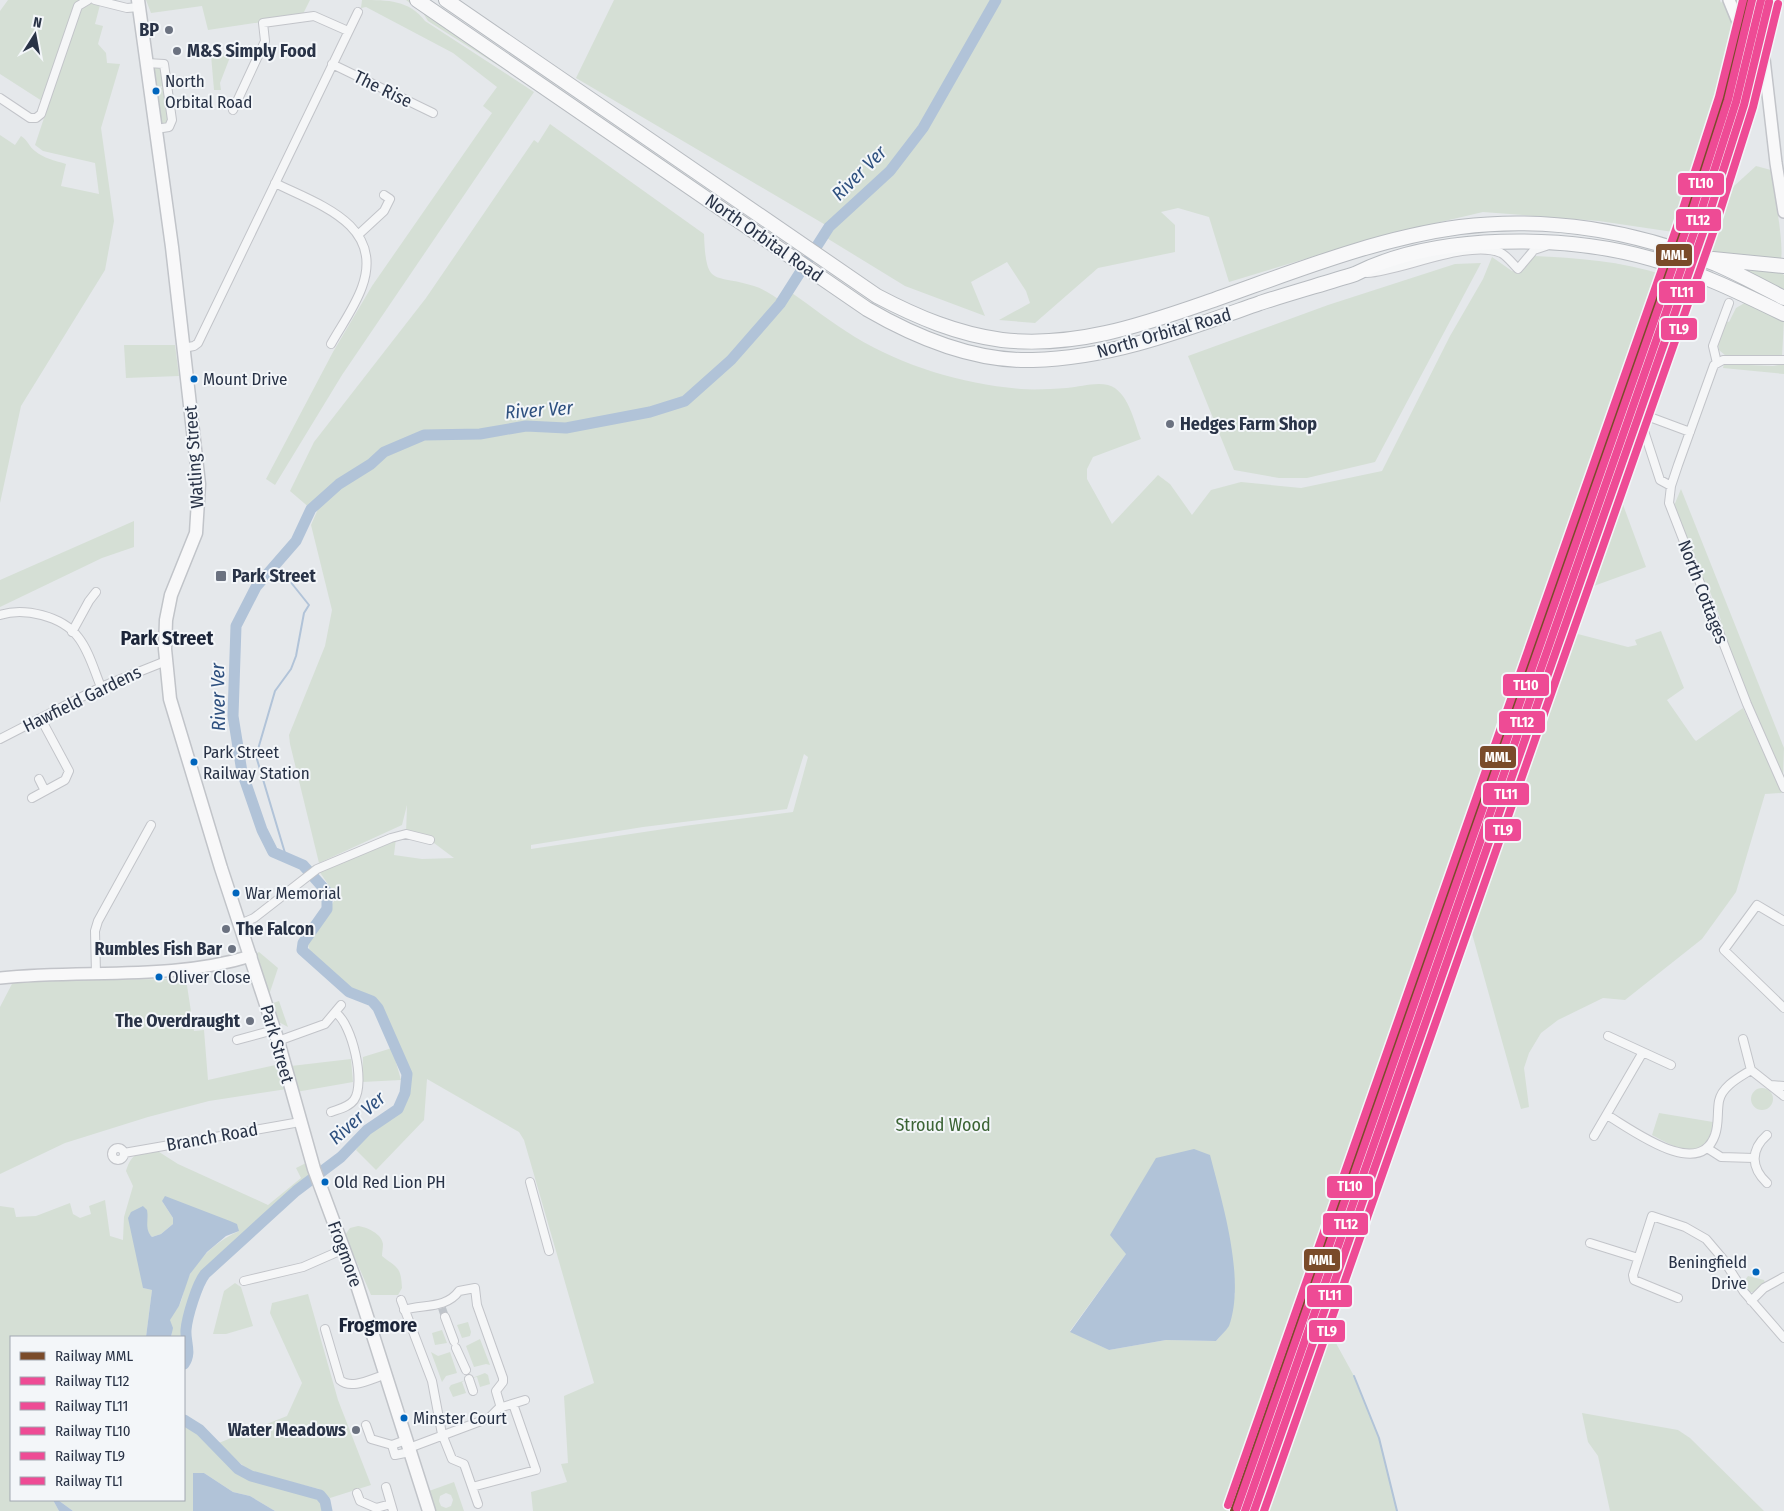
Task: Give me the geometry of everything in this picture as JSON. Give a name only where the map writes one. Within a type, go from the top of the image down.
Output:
[{"type":"highway","name":"North Orbital Road","points":[[417,0],[867,309],[893,324],[933,342],[971,353],[1032,360],[1093,354],[1129,346],[1355,274],[1374,264],[1444,248],[1509,241],[1618,251],[1652,259],[1694,280],[1784,314]]},
{"type":"highway","name":"North Orbital Road","points":[[446,0],[877,296],[908,312],[947,328],[1001,340],[1042,342],[1068,340],[1126,329],[1373,246],[1421,234],[1462,227],[1536,224],[1620,234],[1657,244],[1700,258],[1784,298]]},
{"type":"highway","points":[[1700,258],[1784,266]]},
{"type":"main road","name":"Watling Street","points":[[139,3],[197,449],[198,520],[192,547],[171,595],[166,620],[166,661]]},
{"type":"main road","name":"Park Street","points":[[166,661],[173,712],[276,1035],[316,1174]]},
{"type":"main road","name":"Frogmore","points":[[316,1174],[344,1249],[429,1511]]},
{"type":"street","points":[[0,98],[30,118],[36,118],[40,114],[78,6],[88,0]]},
{"type":"street","points":[[95,0],[127,8],[139,3]]},
{"type":"street","points":[[1729,0],[1738,22],[1762,52],[1784,212]]},
{"type":"street","points":[[183,348],[194,346],[198,343],[358,12]]},
{"type":"street","points":[[233,110],[265,41],[263,23],[314,16],[348,31]]},
{"type":"street","points":[[147,63],[164,64],[168,86],[171,124],[156,129]]},
{"type":"street","name":"The Rise","points":[[332,64],[433,114]]},
{"type":"street","points":[[275,184],[344,218],[358,235],[365,254],[364,281],[331,344]]},
{"type":"street","points":[[358,235],[384,211],[390,197]]},
{"type":"street","points":[[1355,274],[1377,272],[1425,259],[1488,250],[1500,253],[1518,269],[1534,250],[1552,244]]},
{"type":"street","points":[[1671,486],[1660,480],[1644,431],[1647,416],[1694,280]]},
{"type":"street","name":"North Cottages","points":[[1729,304],[1713,346],[1717,362],[1712,368],[1671,486],[1669,503],[1743,696],[1784,788]]},
{"type":"street","points":[[1717,362],[1724,360],[1784,360]]},
{"type":"street","points":[[1647,416],[1690,432]]},
{"type":"street","points":[[72,632],[96,592]]},
{"type":"street","points":[[0,615],[12,611],[31,612],[51,619],[72,632],[85,648],[101,687]]},
{"type":"street","name":"Hawfield Gardens","points":[[0,739],[101,687],[166,661]]},
{"type":"street","points":[[32,798],[65,780],[69,770],[42,718]]},
{"type":"street","points":[[39,779],[45,791]]},
{"type":"street","points":[[96,974],[95,931],[98,920],[151,826]]},
{"type":"street","points":[[240,924],[254,918],[316,869],[391,838],[406,834],[430,840]]},
{"type":"street","points":[[1784,921],[1756,905],[1724,950],[1784,1008]]},
{"type":"street","points":[[0,978],[193,968],[250,956]]},
{"type":"street","points":[[237,1040],[276,1035],[325,1024],[341,1005]]},
{"type":"street","points":[[331,1112],[350,1105],[356,1098],[359,1078],[358,1064],[349,1036],[341,1016],[336,1013]]},
{"type":"street","points":[[1608,1036],[1671,1065]]},
{"type":"street","points":[[1743,1039],[1751,1070],[1784,1096]]},
{"type":"street","points":[[1594,1136],[1643,1052]]},
{"type":"street","points":[[1607,1115],[1674,1152],[1692,1154],[1707,1148],[1715,1136],[1722,1093],[1751,1070]]},
{"type":"street","points":[[1771,1085],[1784,1086]]},
{"type":"street","name":"Branch Road","points":[[124,1153],[300,1122]]},
{"type":"street","points":[[1767,1135],[1759,1142],[1754,1158],[1759,1175],[1767,1183]]},
{"type":"street","points":[[1707,1148],[1721,1158],[1754,1158]]},
{"type":"street","points":[[530,1182],[549,1251]]},
{"type":"street","points":[[1678,1298],[1634,1280],[1633,1275],[1652,1216],[1685,1227],[1706,1239],[1715,1247],[1751,1300],[1784,1338]]},
{"type":"street","points":[[1590,1243],[1638,1258]]},
{"type":"street","points":[[244,1281],[303,1267],[344,1249]]},
{"type":"street","points":[[1751,1300],[1764,1288],[1784,1276]]},
{"type":"street","points":[[404,1310],[442,1306],[453,1299],[459,1291],[475,1288],[477,1305],[503,1378],[503,1382],[496,1391],[501,1408]]},
{"type":"street","points":[[401,1300],[432,1381],[436,1398],[436,1412],[442,1434],[452,1459],[464,1464],[478,1504]]},
{"type":"street","points":[[445,1316],[466,1370]]},
{"type":"street","points":[[325,1329],[340,1380],[344,1384],[350,1385],[384,1375]]},
{"type":"street","points":[[469,1379],[473,1391]]},
{"type":"street","points":[[392,1444],[397,1456],[408,1447],[489,1418],[501,1408],[525,1400]]},
{"type":"street","points":[[472,1487],[536,1470],[513,1404]]},
{"type":"street","points":[[366,1425],[371,1439],[408,1447]]},
{"type":"street","points":[[357,1493],[360,1501],[376,1508],[392,1508],[386,1487]]},
{"type":"green space","points":[[8,0],[80,0],[75,5],[42,101],[0,74],[0,11]]},
{"type":"green space","points":[[146,0],[310,0],[302,16],[208,30],[202,6],[151,13]]},
{"type":"green space","points":[[362,0],[381,0],[405,5],[419,14],[425,21],[534,92],[342,375],[275,485],[266,479],[333,352],[372,286],[492,113],[483,106],[497,87],[453,53],[366,7],[361,8]]},
{"type":"green space","points":[[406,0],[411,0],[526,83],[428,21],[423,13]]},
{"type":"green space","points":[[614,0],[1720,0],[1721,3],[1723,0],[1745,0],[1746,4],[1732,28],[1737,39],[1678,211],[1674,211],[1680,233],[1599,221],[1483,212],[1381,236],[1229,282],[1209,217],[1178,208],[1161,212],[1175,225],[1175,252],[1098,268],[1035,323],[999,320],[1030,303],[1026,291],[1007,262],[971,282],[985,316],[905,286],[825,237],[829,227],[576,78]]},
{"type":"green space","points":[[92,3],[100,5],[95,24],[103,26],[98,44],[106,53],[107,63],[120,64],[101,128],[114,221],[105,270],[21,406],[0,503],[0,135],[15,145],[21,136],[38,153],[66,164],[61,186],[99,194],[95,163],[43,151],[35,145],[80,10]]},
{"type":"green space","points":[[232,52],[220,83],[221,90],[214,90],[211,55]]},
{"type":"green space","points":[[160,65],[165,86],[154,87],[152,68]]},
{"type":"green space","points":[[165,87],[170,122],[161,126],[154,89]]},
{"type":"green space","name":"Stroud Wood","points":[[550,124],[704,234],[707,264],[714,276],[758,287],[782,301],[789,291],[855,337],[894,357],[956,378],[999,387],[1044,389],[1098,384],[1115,388],[1125,400],[1141,439],[1093,457],[1087,469],[1087,479],[1112,524],[1158,475],[1170,484],[1192,515],[1211,490],[1241,482],[1301,488],[1382,471],[1450,336],[1483,279],[1492,257],[1512,271],[1522,272],[1533,256],[1615,263],[1664,275],[1461,855],[1389,1033],[1398,1040],[1231,1511],[533,1511],[531,1492],[567,1482],[561,1464],[568,1463],[564,1396],[594,1383],[524,1140],[519,1132],[427,1079],[424,1120],[376,1170],[356,1150],[372,1129],[399,1110],[406,1102],[410,1088],[405,1062],[394,1032],[376,1001],[349,988],[333,977],[313,955],[308,941],[336,898],[319,871],[396,838],[394,855],[422,859],[454,858],[430,840],[406,834],[407,805],[402,825],[319,863],[289,735],[325,646],[332,610],[311,525],[322,500],[311,509],[290,491],[314,442],[426,298],[534,140],[538,143]],"holes":[[[804,754],[808,757],[793,812],[531,849],[531,845],[643,827],[787,809]],[[1126,1254],[1235,1293],[1228,1327],[1216,1341],[1166,1340],[1109,1350],[1070,1331]]]},
{"type":"green space","points":[[1756,166],[1771,170],[1780,229],[1781,259],[1727,257],[1697,247],[1712,201],[1722,197]]},
{"type":"green space","points":[[1481,263],[1375,462],[1307,478],[1279,478],[1234,470],[1188,356],[1328,305],[1455,264]]},
{"type":"green space","points":[[1732,266],[1778,271],[1784,275],[1784,290]]},
{"type":"green space","points":[[1748,301],[1784,319],[1782,357],[1726,356],[1719,350],[1718,344],[1726,321],[1729,322],[1736,308]]},
{"type":"green space","points":[[124,345],[175,345],[179,376],[126,378]]},
{"type":"green space","points":[[1724,364],[1773,366],[1784,364],[1784,374],[1723,368]]},
{"type":"green space","points":[[1681,489],[1784,748],[1783,778],[1753,714],[1717,622],[1721,620],[1707,584],[1703,585],[1673,508]]},
{"type":"green space","points":[[1622,502],[1646,567],[1580,591],[1570,632],[1628,647],[1637,645],[1635,640],[1661,631],[1684,688],[1667,700],[1694,739],[1696,741],[1743,708],[1782,793],[1765,794],[1736,892],[1702,939],[1625,1000],[1603,998],[1558,1020],[1541,1033],[1529,1053],[1524,1068],[1529,1107],[1521,1109],[1464,905],[1603,505],[1611,508]]},
{"type":"green space","points":[[134,521],[134,547],[102,558],[0,607],[0,580]]},
{"type":"green space","points":[[259,952],[278,968],[269,995],[257,953]]},
{"type":"green space","points":[[186,979],[194,1031],[204,1030],[208,1080],[280,1064],[287,1089],[209,1101],[148,1117],[65,1143],[0,1174],[0,1007],[14,980]]},
{"type":"green space","points":[[279,1001],[288,1027],[275,1020],[270,1004]]},
{"type":"green space","points":[[392,1048],[401,1080],[362,1082],[363,1057]]},
{"type":"green space","points":[[351,1059],[353,1082],[296,1092],[291,1066]]},
{"type":"green space","points":[[1762,1088],[1770,1091],[1773,1099],[1770,1107],[1762,1110],[1754,1107],[1751,1099],[1754,1091]]},
{"type":"green space","points":[[1659,1113],[1713,1122],[1710,1135],[1705,1144],[1698,1148],[1689,1150],[1680,1148],[1652,1135]]},
{"type":"green space","points":[[156,1150],[178,1164],[268,1205],[301,1178],[296,1168],[306,1163],[311,1178],[272,1209],[199,1275],[184,1336],[171,1336],[170,1319],[179,1306],[190,1274],[211,1249],[239,1231],[162,1201],[173,1218],[173,1224],[161,1234],[152,1237],[148,1230],[143,1206],[143,1288],[152,1290],[146,1336],[10,1336],[10,1501],[54,1501],[59,1511],[0,1511],[0,1206],[14,1208],[16,1217],[36,1216],[70,1203],[73,1214],[80,1218],[91,1214],[89,1206],[105,1200],[110,1236],[123,1240],[124,1217],[133,1186],[126,1171],[133,1157],[140,1153]]},
{"type":"green space","points":[[358,1226],[374,1232],[382,1240],[382,1256],[397,1268],[401,1275],[402,1288],[398,1295],[371,1295],[345,1235],[350,1228]]},
{"type":"green space","points":[[1748,1276],[1764,1280],[1765,1283],[1756,1292],[1749,1292],[1743,1283]]},
{"type":"green space","points":[[235,1283],[241,1287],[253,1326],[226,1334],[213,1334],[224,1291]]},
{"type":"green space","points":[[308,1294],[338,1400],[371,1485],[330,1498],[319,1489],[251,1472],[216,1444],[287,1416],[302,1383],[270,1313],[272,1303]]},
{"type":"green space","points":[[468,1322],[471,1332],[470,1336],[462,1338],[457,1325]]},
{"type":"green space","points":[[1326,1325],[1354,1376],[1379,1438],[1397,1511],[1255,1511],[1312,1349]]},
{"type":"green space","points":[[442,1330],[447,1343],[435,1345],[432,1333]]},
{"type":"green space","points":[[480,1339],[490,1365],[474,1367],[466,1346]]},
{"type":"green space","points":[[431,1352],[438,1356],[450,1352],[457,1373],[446,1376],[442,1382]]},
{"type":"green space","points":[[485,1373],[488,1375],[490,1384],[480,1387],[477,1377],[472,1378]]},
{"type":"green space","points":[[466,1380],[462,1382],[466,1393],[453,1397],[449,1388],[451,1385]]},
{"type":"green space","points":[[1582,1413],[1678,1430],[1690,1438],[1764,1511],[1610,1511],[1598,1456],[1588,1442]]},
{"type":"green space","points":[[185,1424],[238,1472],[257,1481],[319,1497],[323,1511],[275,1511],[250,1496],[233,1492],[204,1473],[193,1473],[193,1511],[73,1511],[59,1501],[185,1501]]},
{"type":"green space","points":[[454,1482],[464,1511],[435,1511],[429,1491]],"holes":[[[446,1493],[451,1495],[453,1500],[451,1506],[446,1508],[441,1506],[440,1496]]]},
{"type":"water","points":[[1194,1149],[1210,1155],[1226,1217],[1234,1264],[1235,1286],[1234,1307],[1228,1328],[1216,1341],[1166,1340],[1109,1350],[1070,1332],[1126,1254],[1110,1235],[1156,1158]]},
{"type":"water","points":[[165,1196],[237,1224],[239,1231],[226,1236],[207,1252],[190,1274],[179,1306],[170,1320],[173,1328],[171,1336],[146,1336],[152,1290],[143,1288],[128,1218],[131,1212],[143,1206],[147,1210],[147,1227],[150,1234],[152,1237],[161,1234],[173,1224],[173,1218],[162,1201]]},
{"type":"water","points":[[193,1473],[204,1473],[233,1492],[250,1496],[275,1511],[193,1511]]},
{"type":"water","points":[[54,1501],[59,1501],[73,1511],[59,1511]]},
{"type":"waterway","name":"River Ver","points":[[185,1362],[188,1356],[186,1334],[188,1317],[205,1274],[296,1191],[341,1157],[367,1130],[398,1109],[405,1093],[407,1074],[378,1008],[372,1001],[349,992],[302,950],[303,943],[327,909],[327,892],[303,865],[273,852],[262,830],[242,772],[233,716],[236,626],[256,587],[296,541],[311,509],[339,484],[371,464],[384,452],[424,435],[480,434],[526,426],[566,428],[650,412],[685,401],[731,360],[780,304],[829,227],[890,171],[923,128],[996,0]]},
{"type":"waterway","name":"River Ver","points":[[285,575],[309,605],[304,613],[296,656],[291,669],[275,691],[256,756],[285,853],[303,865]]},
{"type":"waterway","points":[[1354,1376],[1379,1438],[1397,1511]]},
{"type":"waterway","name":"River Ver","points":[[185,1421],[200,1430],[238,1469],[251,1476],[320,1495],[325,1501],[327,1511]]},
{"type":"tunnel","points":[[442,1308],[445,1317]]},
{"type":"rail line","name":"TL1","points":[[1228,1505],[1680,218],[1719,97],[1743,0]]},
{"type":"rail line","name":"MML","points":[[1234,1511],[1686,220],[1725,99],[1749,0]]},
{"type":"rail line","name":"TL10","points":[[1237,1508],[1689,221],[1728,100],[1752,0]]},
{"type":"rail line","name":"TL12","points":[[1245,1511],[1697,224],[1736,102],[1761,0]]},
{"type":"rail line","name":"TL11","points":[[1254,1511],[1705,227],[1744,105],[1769,2]]},
{"type":"rail line","name":"TL9","points":[[1264,1511],[1714,230],[1753,107],[1778,4]]},
{"type":"place","name":"BP","points":[[169,30]]},
{"type":"place","name":"M&S Simply Food","points":[[177,51]]},
{"type":"place","name":"North Orbital Road","points":[[156,91]]},
{"type":"place","name":"Mount Drive","points":[[194,379]]},
{"type":"place","name":"Hedges Farm Shop","points":[[1170,424]]},
{"type":"place","name":"Park Street","points":[[221,576]]},
{"type":"place","name":"Park Street Railway Station","points":[[194,762]]},
{"type":"place","name":"War Memorial","points":[[236,893]]},
{"type":"place","name":"The Falcon","points":[[226,929]]},
{"type":"place","name":"Rumbles Fish Bar","points":[[232,949]]},
{"type":"place","name":"Oliver Close","points":[[159,977]]},
{"type":"place","name":"The Overdraught","points":[[250,1021]]},
{"type":"place","name":"Old Red Lion PH","points":[[325,1182]]},
{"type":"place","name":"Beningfield Drive","points":[[1756,1272]]},
{"type":"place","name":"Minster Court","points":[[404,1418]]},
{"type":"place","name":"Water Meadows","points":[[356,1430]]},
{"type":"district","name":"Park Street","points":[[167,638]]},
{"type":"district","name":"Frogmore","points":[[378,1325]]}]
